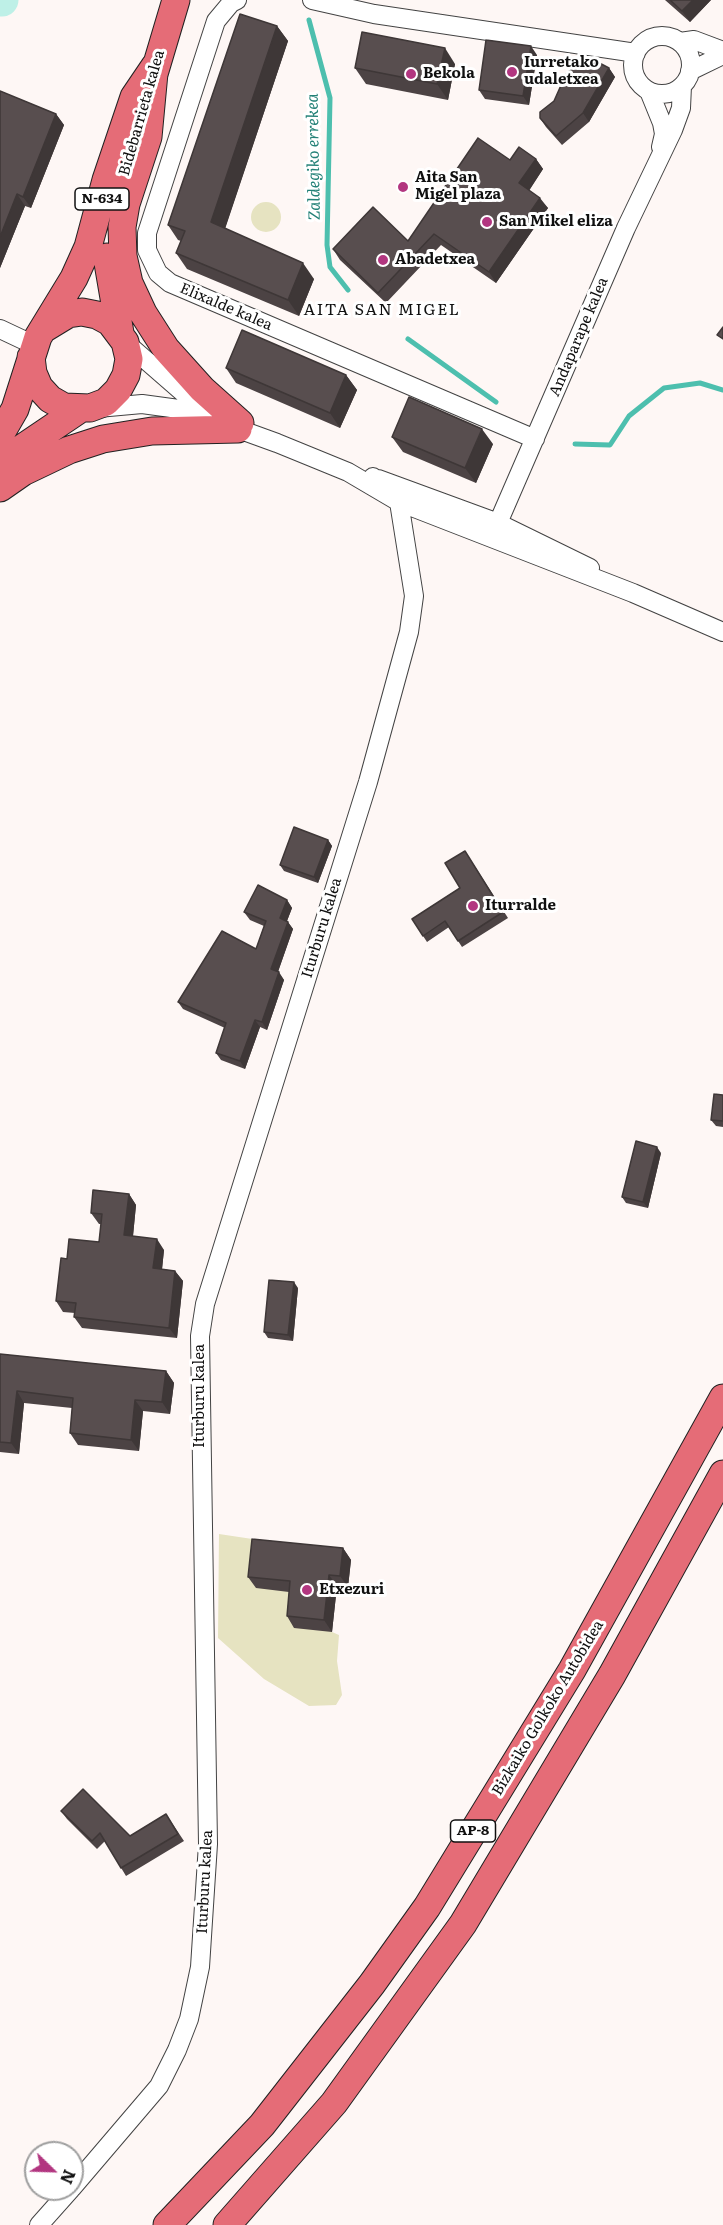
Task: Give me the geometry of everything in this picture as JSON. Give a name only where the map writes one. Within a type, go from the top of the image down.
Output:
[{"type":"highway","name":"Bidebarrieta kalea","points":[[122,338],[108,267],[107,246],[117,195],[142,121],[155,66],[176,0]]},
{"type":"highway","name":"N-634","points":[[0,435],[15,409],[36,344],[74,278],[88,247],[106,180],[134,97],[155,66]]},
{"type":"highway","points":[[155,66],[148,137],[126,204],[122,227],[123,256],[129,283],[143,313],[166,349],[239,426]]},
{"type":"highway","points":[[85,409],[64,407],[45,393],[33,373],[36,344],[61,316],[82,312],[97,315],[110,322],[122,338]]},
{"type":"highway","name":"N-634","points":[[0,463],[85,409],[106,402],[118,390],[126,375],[129,359],[122,338]]},
{"type":"highway","points":[[0,488],[23,472],[69,450],[103,439],[152,431],[239,426]]},
{"type":"highway","name":"Bizkaiko Golkoko Autobidea","points":[[167,2225],[262,2125],[372,1984],[427,1907],[572,1670],[723,1398]]},
{"type":"highway","name":"AP-8","points":[[227,2225],[334,2103],[463,1924],[612,1676],[723,1474]]},
{"type":"street","name":"Elixalde kalea","points":[[237,0],[231,3],[216,21],[147,233],[147,250],[158,273],[170,283],[535,439]]},
{"type":"street","points":[[312,0],[332,2],[374,14],[636,53]]},
{"type":"street","points":[[660,152],[664,134],[649,91],[637,79],[633,62],[640,46],[655,37],[664,36],[680,42],[694,40],[723,51]]},
{"type":"street","points":[[680,42],[690,56],[686,79]]},
{"type":"street","points":[[649,91],[667,94],[723,56]]},
{"type":"street","name":"Andaparape kalea","points":[[498,523],[681,108],[686,79]]},
{"type":"street","points":[[0,329],[36,344]]},
{"type":"street","points":[[122,338],[188,396],[239,426]]},
{"type":"street","points":[[85,409],[142,404],[186,410],[239,426],[348,472],[399,502],[633,593],[723,632]]},
{"type":"street","points":[[348,472],[360,472],[498,523],[564,554],[633,593]]},
{"type":"street","points":[[373,477],[399,502]]},
{"type":"street","name":"Iturburu kalea","points":[[84,2175],[159,2086],[189,2019],[200,1967],[208,1844],[200,1336],[205,1304],[368,782],[410,632],[414,596],[399,502]]},
{"type":"street","points":[[425,513],[444,512],[483,525],[498,523]]},
{"type":"street","points":[[498,523],[512,538],[560,559],[577,573]]},
{"type":"street","name":"Iturburu kalea","points":[[39,2225],[61,2201]]},
{"type":"shaded area","points":[[266,202],[277,206],[281,217],[277,228],[266,232],[255,228],[251,217],[255,206]]},
{"type":"shaded area","points":[[219,1534],[259,1540],[298,1592],[332,1632],[339,1635],[337,1661],[342,1695],[336,1705],[309,1706],[264,1679],[218,1638]]},
{"type":"building","points":[[670,0],[693,0],[682,11]]},
{"type":"building","points":[[240,14],[277,26],[211,222],[303,263],[288,300],[176,253],[185,231],[168,225]]},
{"type":"building","points":[[362,32],[445,48],[437,84],[355,68]]},
{"type":"building","name":"Iurretako udaletxea","points":[[486,40],[531,46],[523,96],[479,90]]},
{"type":"building","points":[[586,56],[609,68],[583,113],[556,136],[540,118],[540,112],[554,101],[566,74]]},
{"type":"building","points":[[0,91],[56,114],[23,197],[17,194],[0,237]]},
{"type":"building","points":[[478,138],[510,160],[519,147],[536,159],[519,183],[540,198],[489,272],[434,234],[378,293],[333,249],[373,207],[408,241]]},
{"type":"building","points":[[723,327],[723,339],[717,335]]},
{"type":"building","points":[[242,330],[346,375],[330,413],[226,368]]},
{"type":"building","points":[[409,397],[482,429],[465,468],[392,437]]},
{"type":"building","points":[[294,827],[328,840],[314,877],[280,865]]},
{"type":"building","name":"Iturralde","points":[[465,851],[503,912],[458,941],[445,921],[423,936],[412,919],[460,888],[445,863]]},
{"type":"building","points":[[258,885],[287,900],[280,918],[288,922],[271,969],[279,972],[262,1022],[255,1020],[240,1061],[216,1053],[226,1023],[178,1002],[222,931],[256,949],[266,921],[244,912]]},
{"type":"building","points":[[714,1094],[723,1095],[723,1121],[711,1120]]},
{"type":"building","points":[[636,1141],[657,1147],[643,1202],[622,1197]]},
{"type":"building","points":[[93,1190],[129,1194],[124,1235],[157,1239],[153,1268],[175,1271],[169,1328],[74,1317],[76,1303],[56,1301],[61,1258],[67,1259],[69,1239],[99,1242],[102,1214],[91,1213]]},
{"type":"building","points":[[269,1280],[294,1282],[288,1335],[264,1332]]},
{"type":"building","points":[[0,1354],[166,1371],[162,1402],[135,1400],[131,1440],[70,1433],[73,1398],[17,1391],[11,1443],[0,1442]]},
{"type":"building","name":"Etxezuri","points":[[252,1539],[343,1548],[340,1576],[329,1575],[324,1620],[287,1616],[290,1581],[248,1577]]},
{"type":"building","points":[[83,1789],[130,1836],[166,1814],[178,1834],[121,1868],[100,1833],[92,1841],[61,1811]]},
{"type":"waterway","name":"Zaldegiko errekea","points":[[309,20],[330,98],[327,245],[330,267],[348,290]]},
{"type":"waterway","name":"Zaldegiko errekea","points":[[408,339],[496,402]]},
{"type":"waterway","name":"Zaldegiko errekea","points":[[575,444],[610,445],[629,416],[664,388],[700,383],[723,390]]},
{"type":"place","name":"Iurretako udaletxea","points":[[512,72]]},
{"type":"place","name":"Bekola","points":[[411,74]]},
{"type":"place","name":"Aita San Migel plaza","points":[[403,187]]},
{"type":"place","name":"San Mikel eliza","points":[[487,222]]},
{"type":"place","name":"Abadetxea","points":[[383,260]]},
{"type":"place","name":"Iturralde","points":[[473,906]]},
{"type":"place","name":"Etxezuri","points":[[307,1590]]},
{"type":"district","name":"AITA SAN MIGEL","points":[[382,310]]}]
